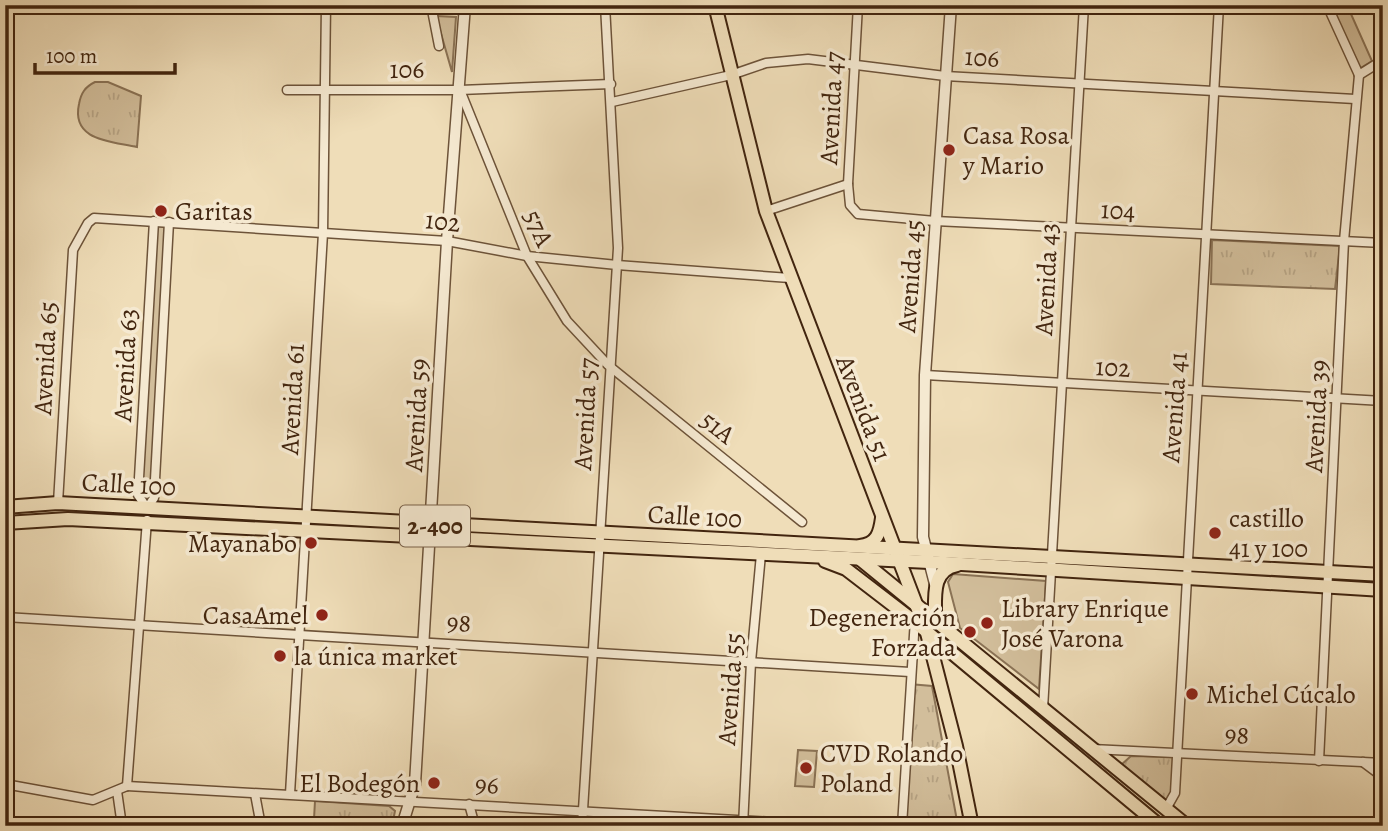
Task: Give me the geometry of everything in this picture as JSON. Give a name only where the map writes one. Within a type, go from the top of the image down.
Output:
[{"type":"main road","name":"Avenida 51","points":[[715,5],[766,211],[915,604],[931,636],[972,826]]},
{"type":"main road","name":"Calle 100","points":[[5,507],[58,503],[305,517],[430,532]]},
{"type":"main road","points":[[842,547],[874,542],[879,535],[882,518]]},
{"type":"main road","name":"Calle 100","points":[[5,523],[68,519],[304,533],[430,532],[842,547],[897,555],[1051,563],[1186,578],[1383,590]]},
{"type":"main road","name":"Calle 100","points":[[600,540],[811,557],[860,559],[897,555]]},
{"type":"main road","points":[[842,547],[936,618],[1170,817],[1187,826]]},
{"type":"main road","name":"Calle 100","points":[[927,556],[960,565],[1186,564],[1383,575]]},
{"type":"main road","points":[[811,557],[846,569],[915,622],[1160,826]]},
{"type":"main road","points":[[931,636],[936,618],[936,587],[947,568],[960,565]]},
{"type":"main road","points":[[936,587],[962,641]]},
{"type":"main road","points":[[940,679],[944,672],[954,666],[971,671]]},
{"type":"street","name":"Avenida 61","points":[[290,794],[323,233],[326,5]]},
{"type":"street","points":[[432,5],[439,46]]},
{"type":"street","name":"Avenida 59","points":[[402,826],[415,784],[447,241],[465,5]]},
{"type":"street","name":"Avenida 57","points":[[582,826],[608,365],[617,265],[606,5]]},
{"type":"street","name":"Avenida 47","points":[[853,211],[848,184],[858,5]]},
{"type":"street","name":"Avenida 45","points":[[936,587],[923,537],[925,375],[951,5]]},
{"type":"street","name":"Avenida 43","points":[[1043,709],[1084,5]]},
{"type":"street","name":"Avenida 41","points":[[1170,817],[1175,793],[1219,5]]},
{"type":"street","points":[[1327,5],[1359,75],[1375,65],[1383,65]]},
{"type":"street","name":"106","points":[[612,102],[789,59],[854,63],[945,76],[1355,99]]},
{"type":"street","name":"Avenida 39","points":[[1319,761],[1345,242],[1359,75]]},
{"type":"street","name":"106","points":[[287,90],[460,90],[611,84]]},
{"type":"street","name":"57A","points":[[460,90],[527,256],[567,321],[608,365]]},
{"type":"street","points":[[766,211],[848,184]]},
{"type":"street","name":"104","points":[[853,211],[934,221],[1383,243]]},
{"type":"street","name":"102","points":[[90,219],[447,241],[527,256],[790,278]]},
{"type":"street","name":"Avenida 65","points":[[58,503],[73,250],[90,219]]},
{"type":"street","name":"Avenida 63","points":[[127,786],[146,525],[146,508],[138,495],[154,222]]},
{"type":"street","name":"Avenida 63","points":[[146,508],[154,498],[169,222]]},
{"type":"street","name":"51A","points":[[608,365],[802,522]]},
{"type":"street","name":"102","points":[[925,375],[1061,385],[1383,401]]},
{"type":"street","name":"Avenida 55","points":[[743,823],[751,662],[761,554]]},
{"type":"street","points":[[902,826],[915,604]]},
{"type":"street","name":"98","points":[[5,617],[910,672]]},
{"type":"street","name":"98","points":[[1089,748],[1383,763]]},
{"type":"street","points":[[1363,762],[1383,778]]},
{"type":"street","points":[[5,784],[93,800],[127,786]]},
{"type":"street","name":"96","points":[[127,786],[411,800],[743,823],[845,826]]},
{"type":"street","points":[[117,792],[122,826]]},
{"type":"street","points":[[255,794],[261,826]]},
{"type":"street","points":[[470,804],[474,826]]},
{"type":"street","points":[[1011,826],[1031,824]]},
{"type":"green space","points":[[1331,5],[1347,5],[1372,61],[1359,69]]},
{"type":"green space","points":[[436,16],[456,17],[452,72]]},
{"type":"green space","points":[[95,82],[108,82],[141,96],[137,147],[105,141],[87,132],[81,125],[78,116],[81,97],[86,88]]},
{"type":"green space","points":[[156,225],[166,225],[151,497],[146,503],[141,495]]},
{"type":"green space","points":[[1212,240],[1340,246],[1335,289],[1211,284]]},
{"type":"green space","points":[[953,574],[1046,581],[1039,689],[960,628],[948,582]]},
{"type":"green space","points":[[909,684],[932,686],[958,826],[902,826]]},
{"type":"green space","name":"CVD Rolando Poland","points":[[798,750],[817,751],[814,787],[795,786]]},
{"type":"green space","points":[[1131,756],[1174,757],[1171,794],[1166,801],[1121,765]]},
{"type":"green space","points":[[315,801],[389,806],[395,811],[392,826],[314,819]]},
{"type":"place","name":"Casa Rosa y Mario","points":[[949,150]]},
{"type":"place","name":"Garitas","points":[[161,211]]},
{"type":"place","name":"castillo 41 y 100","points":[[1215,533]]},
{"type":"place","name":"Mayanabo","points":[[311,543]]},
{"type":"place","name":"CasaAmel","points":[[322,615]]},
{"type":"place","name":"Library Enrique José Varona","points":[[987,623]]},
{"type":"place","name":"Degeneración Forzada","points":[[970,632]]},
{"type":"place","name":"la única market","points":[[280,656]]},
{"type":"place","name":"Michel Cúcalo","points":[[1192,694]]},
{"type":"place","name":"CVD Rolando Poland","points":[[806,768]]},
{"type":"place","name":"El Bodegón","points":[[434,783]]}]
